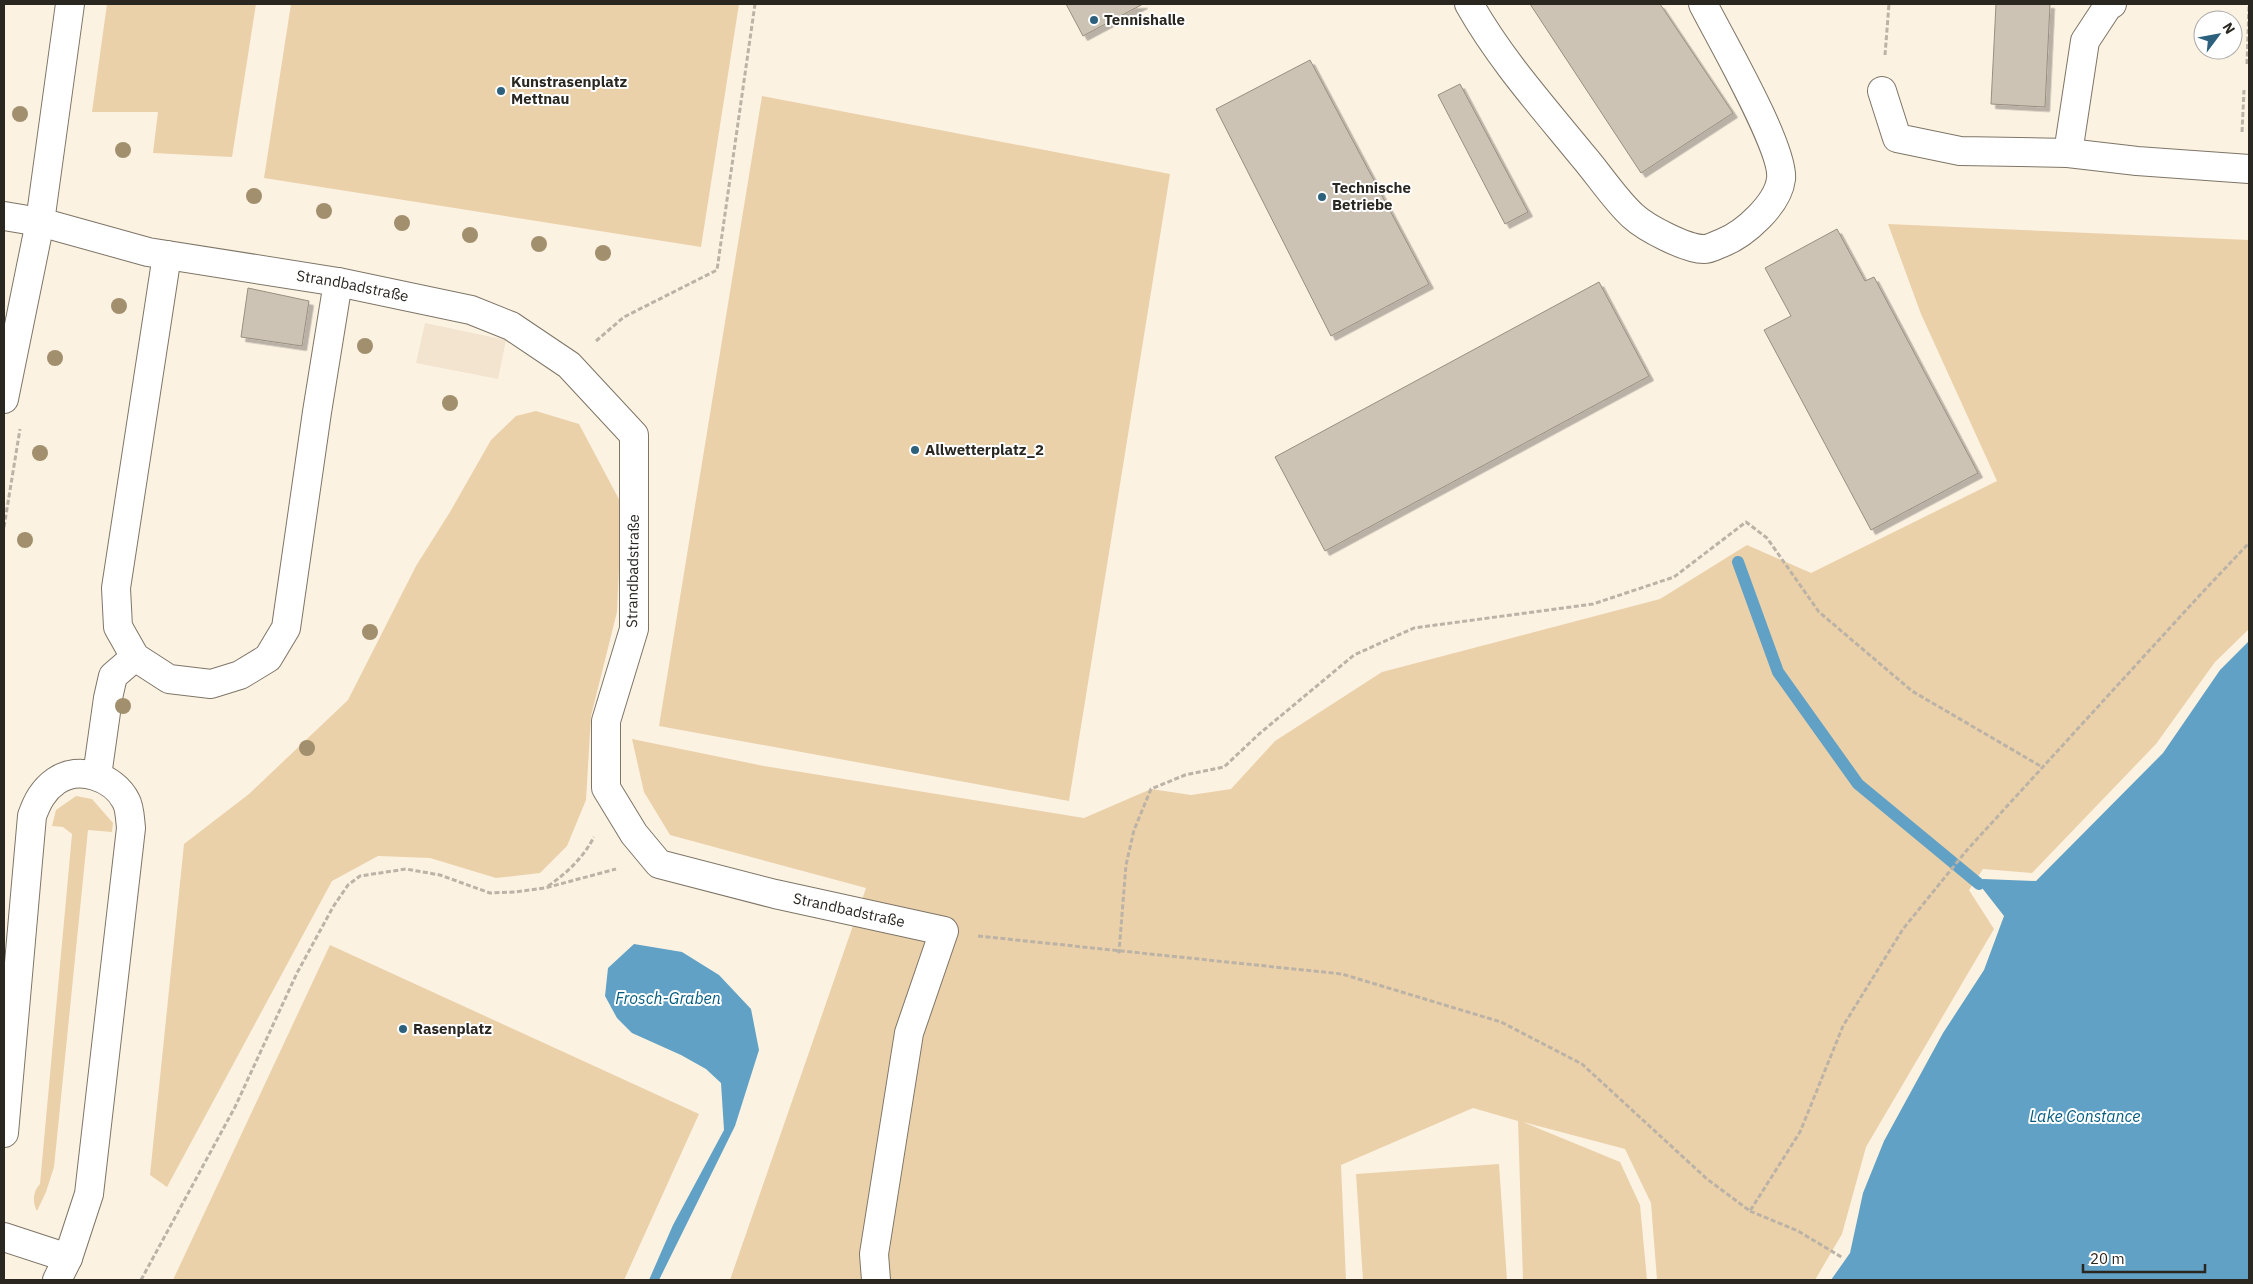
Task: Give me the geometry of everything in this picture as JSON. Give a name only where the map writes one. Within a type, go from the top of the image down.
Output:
[{"type":"street","points":[[4,399],[40,222],[70,4]]},
{"type":"street","points":[[1468,4],[1515,74],[1633,216],[1682,245],[1705,249],[1728,241],[1751,224],[1776,195],[1781,178],[1780,162],[1770,136],[1702,4]]},
{"type":"street","points":[[2068,153],[2085,41],[2108,6],[2112,4]]},
{"type":"street","points":[[1882,91],[1897,138],[1960,151],[2068,153],[2137,161],[2245,169]]},
{"type":"street","name":"Strandbadstraße","points":[[4,216],[40,222],[148,252],[338,282],[471,310],[511,326],[569,365],[634,435],[634,629],[606,721],[606,788]]},
{"type":"street","points":[[167,254],[116,588],[118,627],[135,658],[169,679],[211,684],[240,675],[268,658],[286,628],[338,282]]},
{"type":"street","points":[[97,776],[113,676],[135,658]]},
{"type":"street","points":[[4,1133],[32,816],[38,800],[56,781],[79,773],[97,776],[113,785],[127,802],[131,828],[90,1194],[62,1269],[4,1237]]},
{"type":"street","points":[[606,788],[634,834],[659,864]]},
{"type":"street","name":"Strandbadstraße","points":[[659,864],[775,894],[944,931]]},
{"type":"street","points":[[876,1280],[874,1254],[909,1033],[944,931]]},
{"type":"path","points":[[569,365],[624,317],[717,270],[755,4]]},
{"type":"path","points":[[1882,91],[1889,4]]},
{"type":"path","points":[[2247,64],[2249,4]]},
{"type":"path","points":[[2244,90],[2245,169]]},
{"type":"path","points":[[4,527],[21,428]]},
{"type":"path","points":[[1119,952],[1126,865],[1134,830],[1151,790],[1185,775],[1224,767],[1259,734],[1354,655],[1414,628],[1593,604],[1674,577],[1746,522],[1767,538],[1819,612],[1912,691],[2042,767]]},
{"type":"path","points":[[1750,1211],[1800,1132],[1843,1026],[1903,929],[1967,850],[2249,543]]},
{"type":"path","points":[[545,888],[566,875],[589,847],[604,815],[606,788]]},
{"type":"path","points":[[141,1280],[235,1107],[297,973],[333,907],[348,885],[360,876],[406,869],[440,875],[490,893],[545,888],[626,867],[659,864]]},
{"type":"path","points":[[944,931],[998,940],[1342,974],[1501,1022],[1582,1064],[1707,1178],[1750,1211],[1798,1231],[1843,1258]]},
{"type":"shaded area","points":[[107,4],[256,4],[232,157],[153,153],[158,112],[92,112]]},
{"type":"shaded area","name":"Kunstrasenplatz Mettnau","points":[[291,4],[739,4],[701,247],[264,178]]},
{"type":"shaded area","name":"Allwetterplatz_2","points":[[762,96],[1170,174],[1069,801],[659,726]]},
{"type":"shaded area","points":[[1888,224],[2249,240],[2249,629],[2215,662],[2156,744],[2032,873],[1983,869],[1969,890],[1994,929],[1866,1147],[1842,1234],[1815,1280],[1657,1280],[1651,1203],[1625,1149],[1523,1122],[1620,1162],[1640,1205],[1647,1280],[1523,1280],[1518,1121],[1473,1108],[1341,1165],[1346,1280],[730,1280],[866,888],[670,835],[644,792],[632,739],[764,766],[1084,818],[1151,789],[1191,795],[1231,789],[1275,741],[1382,672],[1660,599],[1747,545],[1811,573],[1997,481],[1921,314]]},
{"type":"shaded area","points":[[425,323],[506,340],[498,379],[416,363]]},
{"type":"shaded area","points":[[536,411],[579,424],[622,505],[617,612],[591,716],[586,800],[567,846],[540,873],[496,878],[430,858],[378,856],[332,881],[167,1187],[150,1175],[184,844],[249,794],[348,700],[416,566],[450,512],[491,440],[516,416]]},
{"type":"shaded area","points":[[76,796],[92,799],[113,823],[112,832],[88,830],[54,1167],[46,1192],[37,1211],[34,1197],[40,1184],[72,834],[63,827],[52,826],[56,810]]},
{"type":"shaded area","name":"Rasenplatz","points":[[330,945],[699,1114],[624,1280],[173,1280]]},
{"type":"shaded area","points":[[1499,1164],[1507,1280],[1363,1280],[1356,1174]]},
{"type":"water","name":"Lake Constance","points":[[2249,641],[2249,1280],[1831,1280],[1850,1253],[1863,1193],[1884,1141],[1943,1033],[1984,970],[2004,916],[1979,884],[1983,879],[2036,881],[2163,753],[2220,670]]},
{"type":"water","name":"Frosch-Graben","points":[[634,944],[682,952],[719,975],[751,1009],[759,1050],[735,1126],[659,1280],[649,1280],[673,1225],[724,1130],[721,1083],[706,1069],[681,1055],[632,1033],[617,1018],[605,996],[608,968]]},
{"type":"building","name":"Tennishalle","points":[[1066,4],[1143,4],[1083,36]]},
{"type":"building","points":[[1530,4],[1660,4],[1733,113],[1641,173]]},
{"type":"building","points":[[1996,4],[2050,4],[2045,107],[1991,104]]},
{"type":"building","name":"Technische Betriebe","points":[[1310,60],[1429,284],[1331,336],[1216,109]]},
{"type":"building","points":[[1460,84],[1528,212],[1505,224],[1438,95]]},
{"type":"building","points":[[1837,229],[1865,281],[1874,277],[1978,473],[1871,530],[1764,330],[1791,316],[1765,268]]},
{"type":"building","points":[[1599,282],[1649,376],[1325,551],[1275,457]]},
{"type":"building","points":[[248,288],[309,301],[302,346],[241,337]]},
{"type":"waterway","points":[[1738,562],[1778,672],[1858,784],[1979,884]]},
{"type":"place","name":"Tennishalle","points":[[1094,20]]},
{"type":"place","name":"Kunstrasenplatz Mettnau","points":[[501,91]]},
{"type":"place","name":"Technische Betriebe","points":[[1322,197]]},
{"type":"place","name":"Allwetterplatz_2","points":[[915,450]]},
{"type":"place","name":"Rasenplatz","points":[[403,1029]]}]
